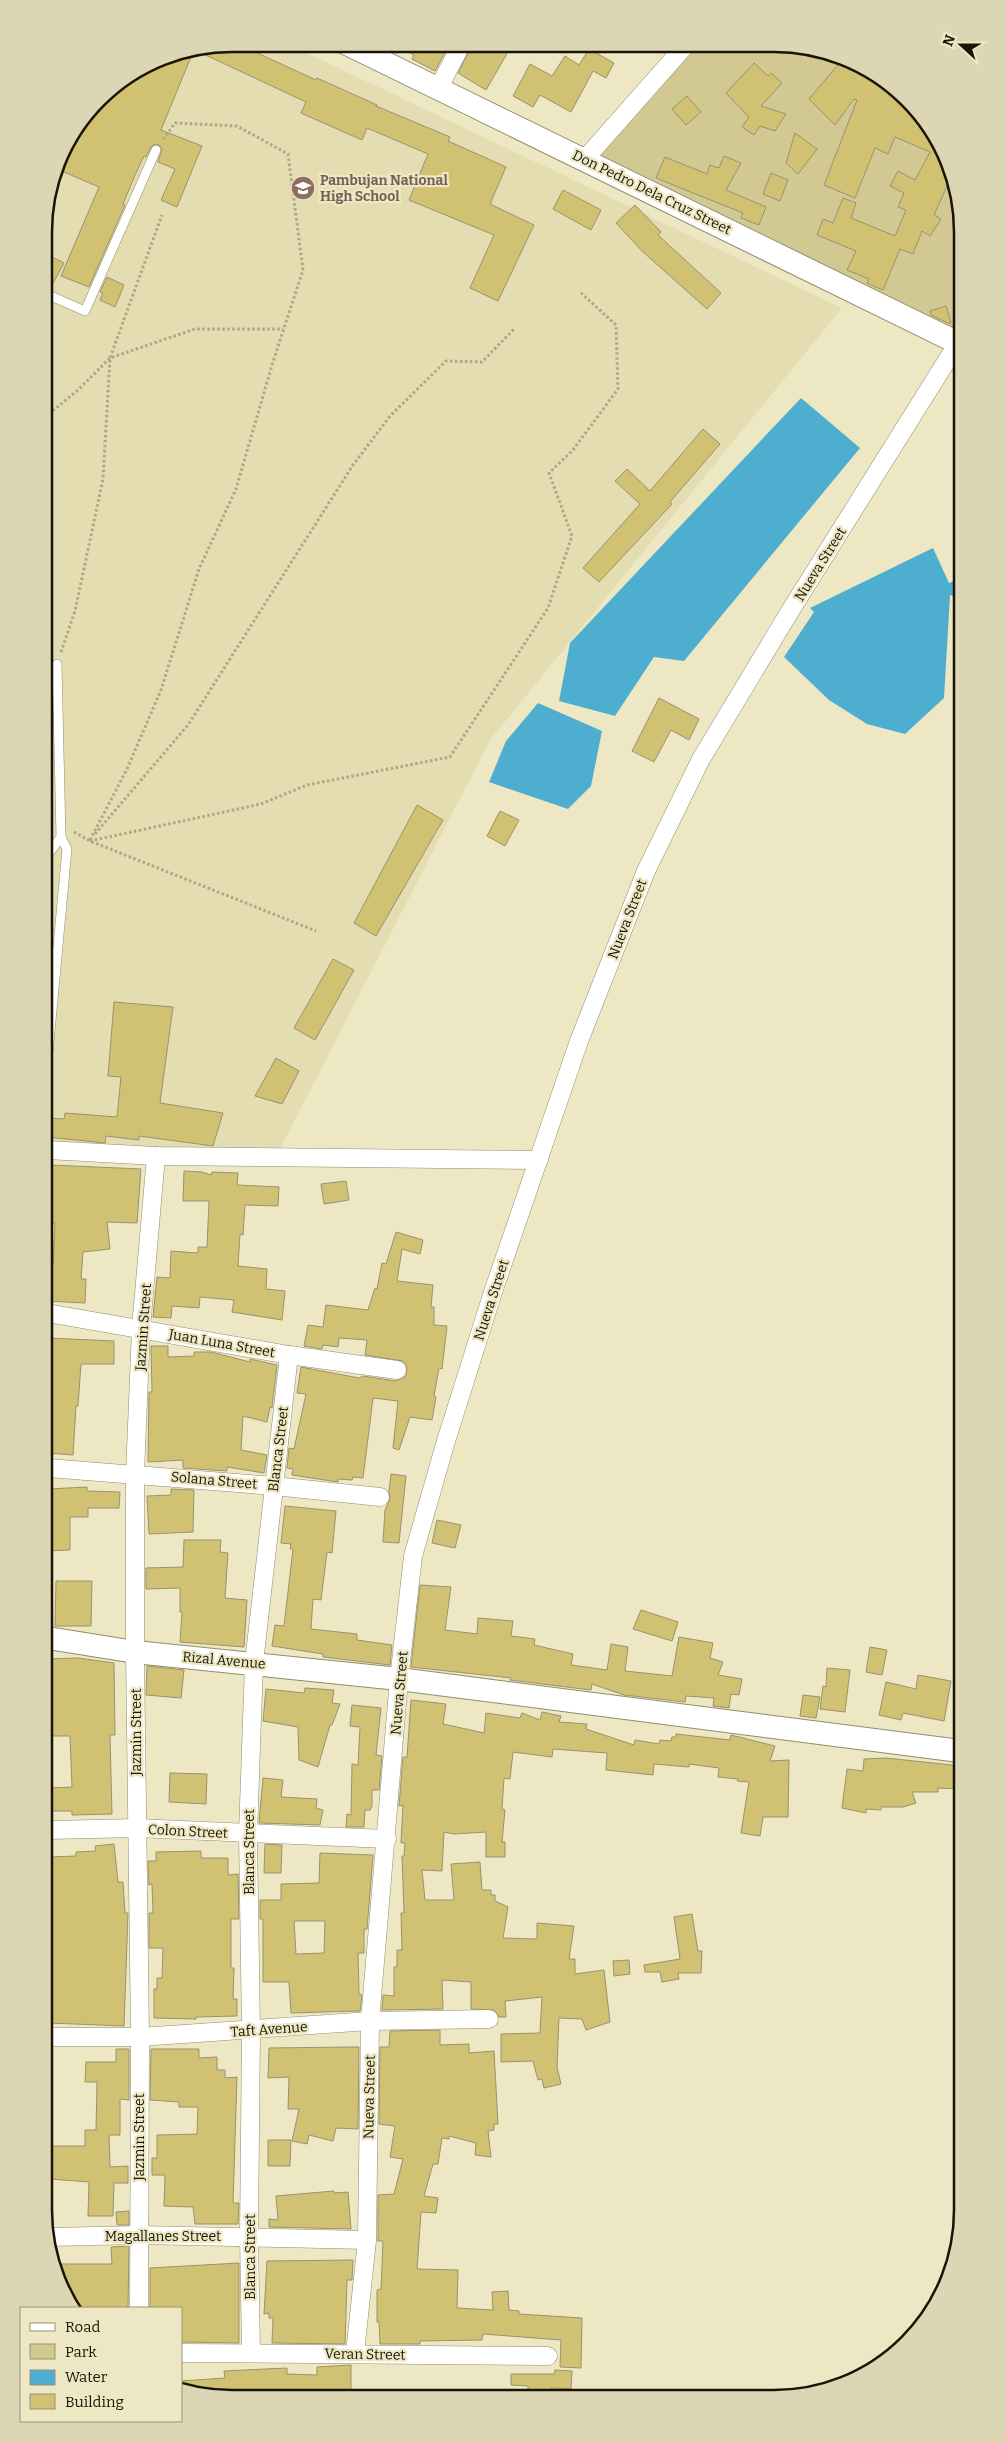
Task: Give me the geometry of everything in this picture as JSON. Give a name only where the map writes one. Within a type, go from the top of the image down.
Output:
[{"type":"street","name":"Don Pedro Dela Cruz Street","points":[[362,52],[585,159],[954,341]]},
{"type":"street","points":[[438,89],[457,52]]},
{"type":"street","points":[[585,159],[679,52]]},
{"type":"street","name":"Nueva Street","points":[[355,2353],[367,2240],[370,2021],[387,1839],[399,1679],[414,1556],[446,1440],[487,1310],[579,1041],[646,870],[701,759],[792,608],[954,349]]},
{"type":"street","points":[[52,1150],[156,1156],[539,1160]]},
{"type":"street","name":"Jazmin Street","points":[[139,2307],[140,2037],[135,1652],[135,1474],[141,1328],[156,1156]]},
{"type":"street","name":"Juan Luna Street","points":[[52,1314],[289,1355],[397,1370]]},
{"type":"street","name":"Blanca Street","points":[[251,2352],[249,2236],[251,2031],[248,1834],[254,1662],[289,1355]]},
{"type":"street","name":"Solana Street","points":[[52,1468],[274,1486],[380,1497]]},
{"type":"street","name":"Rizal Avenue","points":[[52,1639],[135,1652],[254,1662],[399,1679],[954,1750]]},
{"type":"street","name":"Colon Street","points":[[52,1830],[137,1828],[387,1839]]},
{"type":"street","name":"Taft Avenue","points":[[52,2038],[140,2037],[251,2031],[370,2021],[489,2019]]},
{"type":"street","name":"Magallanes Street","points":[[55,2236],[249,2236],[367,2240]]},
{"type":"street","name":"Veran Street","points":[[182,2352],[548,2356]]},
{"type":"lane","points":[[52,297],[85,311],[156,150]]},
{"type":"lane","points":[[52,1010],[67,849],[61,837],[57,664]]},
{"type":"lane","points":[[52,849],[61,837]]},
{"type":"path","points":[[90,841],[128,769],[162,690],[199,569],[236,489],[283,330],[303,270],[288,154],[237,126],[175,123],[156,150]]},
{"type":"path","points":[[57,664],[74,611],[104,479],[110,358],[162,215]]},
{"type":"path","points":[[90,841],[261,804],[307,786],[450,757],[548,608],[572,536],[549,473],[573,450],[618,389],[616,325],[581,293]]},
{"type":"path","points":[[52,411],[77,391],[110,358],[194,329],[283,330]]},
{"type":"path","points":[[90,841],[188,725],[353,465],[390,416],[446,361],[482,362],[514,329]]},
{"type":"path","points":[[61,824],[90,841],[316,931]]},
{"type":"shaded area","points":[[233,52],[305,52],[842,308],[490,740],[278,1153],[52,1143],[52,233],[54,209],[62,175],[71,153],[90,123],[114,97],[133,83],[164,66],[198,56]]},
{"type":"green space","points":[[690,52],[773,52],[797,54],[831,62],[853,71],[883,90],[901,105],[923,133],[940,164],[952,209],[954,233],[954,328],[595,156]]},
{"type":"water","points":[[801,398],[860,448],[684,661],[654,657],[615,716],[559,701],[570,643]]},
{"type":"water","points":[[933,548],[949,583],[954,581],[954,596],[950,595],[944,698],[905,734],[867,724],[829,700],[784,657],[814,612],[810,608]]},
{"type":"water","points":[[538,703],[602,731],[591,786],[568,809],[489,782],[506,741]]},
{"type":"building","points":[[255,52],[450,137],[448,141],[506,167],[490,204],[534,225],[498,301],[470,288],[494,235],[409,200],[428,154],[367,128],[362,140],[301,113],[306,102],[205,55]]},
{"type":"building","points":[[408,52],[445,52],[435,71],[412,59],[414,55]]},
{"type":"building","points":[[468,52],[508,52],[486,90],[458,73]]},
{"type":"building","points":[[587,52],[594,52],[614,63],[606,78],[593,71],[571,112],[540,95],[533,107],[513,96],[530,64],[552,76],[565,56],[579,65]]},
{"type":"building","points":[[191,58],[161,130],[202,146],[177,207],[161,200],[175,169],[158,162],[162,149],[159,145],[155,144],[151,147],[146,157],[144,156],[135,175],[123,204],[125,205],[89,287],[61,276],[99,187],[63,172],[71,153],[90,123],[105,105],[133,83],[164,66]]},
{"type":"building","points":[[754,63],[768,76],[771,73],[782,83],[761,106],[786,114],[775,131],[760,126],[754,135],[742,127],[749,117],[726,93]]},
{"type":"building","points":[[838,65],[853,71],[883,90],[901,105],[923,133],[940,164],[947,186],[934,215],[941,219],[930,236],[922,231],[913,254],[900,249],[883,290],[867,283],[869,279],[847,270],[856,251],[817,235],[823,219],[833,223],[843,198],[856,203],[851,218],[895,236],[906,210],[898,207],[904,193],[890,186],[898,171],[915,180],[930,152],[895,137],[888,154],[875,148],[855,198],[824,185],[857,100],[854,99],[835,125],[809,99]]},
{"type":"building","points":[[687,96],[701,112],[686,125],[672,109]]},
{"type":"building","points":[[795,133],[817,149],[798,174],[786,163]]},
{"type":"building","points":[[724,156],[741,163],[726,190],[766,207],[759,225],[741,218],[743,213],[656,178],[665,157],[707,174],[710,165],[719,168]]},
{"type":"building","points":[[771,173],[788,180],[780,201],[763,194]]},
{"type":"building","points":[[563,190],[601,210],[591,230],[553,209]]},
{"type":"building","points":[[635,205],[661,232],[658,235],[721,293],[707,309],[642,251],[616,223]]},
{"type":"building","points":[[52,257],[64,263],[52,285]]},
{"type":"building","points":[[107,277],[124,285],[115,307],[100,300],[103,293],[100,292]]},
{"type":"building","points":[[946,306],[951,323],[931,315],[930,311]]},
{"type":"building","points":[[703,429],[720,444],[670,502],[672,504],[599,582],[583,568],[640,504],[615,481],[627,469],[650,491]]},
{"type":"building","points":[[659,698],[699,719],[689,740],[671,730],[654,762],[632,751]]},
{"type":"building","points":[[417,805],[443,820],[376,936],[354,923]]},
{"type":"building","points":[[500,811],[519,820],[505,846],[487,836]]},
{"type":"building","points":[[333,959],[354,970],[315,1040],[294,1028]]},
{"type":"building","points":[[114,1002],[173,1007],[160,1103],[223,1113],[213,1146],[139,1136],[139,1140],[106,1136],[105,1143],[52,1138],[52,1118],[64,1119],[65,1113],[117,1117],[121,1077],[108,1076]]},
{"type":"building","points":[[276,1058],[299,1071],[282,1104],[255,1096]]},
{"type":"building","points":[[52,1165],[141,1169],[137,1223],[107,1222],[110,1249],[83,1252],[81,1279],[86,1279],[85,1303],[52,1301],[55,1223],[52,1223]]},
{"type":"building","points":[[184,1171],[202,1172],[211,1175],[212,1172],[238,1173],[237,1185],[279,1187],[278,1206],[245,1205],[243,1235],[240,1234],[238,1266],[267,1269],[266,1289],[285,1291],[282,1320],[232,1312],[234,1300],[200,1297],[199,1308],[172,1306],[171,1318],[153,1317],[157,1277],[170,1278],[171,1251],[198,1253],[198,1247],[207,1247],[209,1201],[183,1201]]},
{"type":"building","points":[[346,1181],[349,1200],[324,1204],[321,1184]]},
{"type":"building","points":[[396,1232],[423,1240],[420,1254],[402,1249],[397,1281],[433,1285],[431,1307],[434,1307],[434,1325],[447,1326],[442,1369],[439,1368],[432,1420],[410,1417],[399,1450],[393,1448],[398,1401],[373,1398],[363,1478],[353,1477],[352,1480],[338,1479],[338,1482],[292,1475],[293,1469],[287,1468],[289,1448],[294,1449],[306,1394],[297,1393],[301,1367],[359,1378],[363,1376],[396,1381],[406,1376],[407,1366],[403,1361],[365,1355],[367,1340],[339,1338],[338,1347],[323,1345],[322,1349],[304,1346],[308,1325],[323,1327],[326,1305],[368,1310],[375,1288],[377,1289],[382,1263],[386,1264]]},
{"type":"building","points":[[52,1338],[114,1341],[114,1364],[81,1364],[73,1455],[52,1453]]},
{"type":"building","points":[[151,1346],[168,1346],[168,1357],[194,1356],[194,1352],[211,1352],[250,1362],[250,1359],[277,1365],[272,1408],[270,1407],[267,1422],[243,1416],[241,1450],[267,1455],[264,1473],[227,1467],[227,1471],[183,1468],[183,1460],[148,1462],[149,1392],[152,1392]]},
{"type":"building","points":[[391,1474],[406,1476],[399,1543],[383,1542],[385,1510],[390,1499]]},
{"type":"building","points":[[87,1487],[87,1491],[120,1492],[119,1508],[88,1508],[88,1517],[70,1517],[70,1550],[52,1551],[52,1489]]},
{"type":"building","points":[[171,1489],[194,1490],[193,1532],[149,1534],[147,1496],[171,1495]]},
{"type":"building","points":[[285,1506],[336,1511],[332,1553],[327,1552],[321,1600],[313,1599],[311,1629],[357,1634],[357,1640],[392,1645],[390,1665],[323,1657],[323,1654],[272,1646],[275,1625],[284,1626],[293,1549],[290,1549],[291,1544],[281,1543]]},
{"type":"building","points":[[437,1520],[461,1525],[455,1548],[432,1543]]},
{"type":"building","points":[[184,1540],[221,1540],[220,1552],[228,1553],[225,1598],[247,1600],[244,1647],[180,1642],[182,1612],[180,1612],[180,1588],[146,1589],[146,1568],[183,1567]]},
{"type":"building","points":[[56,1581],[92,1581],[91,1626],[55,1626]]},
{"type":"building","points":[[420,1585],[451,1587],[445,1630],[477,1634],[478,1618],[513,1621],[511,1636],[535,1639],[534,1645],[573,1654],[571,1665],[607,1670],[611,1644],[628,1647],[625,1671],[672,1676],[679,1637],[713,1643],[710,1658],[723,1662],[718,1675],[742,1679],[739,1695],[731,1694],[729,1708],[713,1706],[714,1698],[686,1696],[685,1702],[624,1695],[592,1684],[591,1690],[510,1680],[511,1678],[411,1667]]},
{"type":"building","points":[[641,1610],[678,1622],[672,1641],[633,1629]]},
{"type":"building","points":[[870,1647],[887,1650],[882,1675],[866,1672]]},
{"type":"building","points":[[78,1658],[114,1663],[115,1735],[110,1735],[112,1814],[72,1815],[72,1811],[52,1811],[52,1788],[72,1787],[70,1736],[52,1736],[52,1659]]},
{"type":"building","points":[[147,1666],[184,1670],[181,1698],[146,1695]]},
{"type":"building","points":[[827,1668],[850,1670],[845,1712],[820,1709],[823,1686],[826,1687]]},
{"type":"building","points":[[918,1675],[951,1681],[944,1721],[903,1713],[901,1720],[879,1715],[886,1682],[916,1689]]},
{"type":"building","points":[[305,1688],[334,1690],[332,1703],[340,1704],[332,1725],[330,1725],[318,1767],[299,1760],[298,1727],[263,1721],[266,1689],[304,1693]]},
{"type":"building","points":[[803,1695],[820,1697],[816,1718],[800,1716]]},
{"type":"building","points":[[411,1700],[446,1704],[443,1724],[484,1733],[486,1713],[520,1718],[522,1713],[540,1720],[542,1712],[561,1716],[559,1722],[587,1724],[586,1729],[634,1745],[635,1740],[659,1744],[660,1740],[671,1741],[672,1737],[676,1737],[676,1734],[730,1740],[731,1735],[775,1746],[770,1761],[789,1760],[788,1817],[763,1817],[760,1836],[741,1833],[749,1782],[718,1777],[719,1768],[689,1764],[689,1767],[654,1764],[653,1775],[606,1770],[607,1753],[553,1749],[552,1757],[513,1752],[510,1779],[504,1778],[502,1809],[505,1810],[502,1842],[505,1842],[505,1857],[486,1857],[486,1832],[454,1834],[444,1832],[442,1871],[422,1870],[425,1900],[454,1900],[451,1864],[480,1862],[482,1890],[491,1890],[491,1895],[495,1895],[495,1901],[508,1907],[503,1938],[537,1939],[537,1923],[574,1926],[569,1959],[575,1959],[575,1974],[604,1970],[610,2022],[586,2030],[582,2019],[559,2018],[557,2067],[561,2084],[544,2088],[542,2079],[538,2080],[533,2061],[501,2062],[501,2034],[540,2033],[542,1997],[505,2001],[506,2017],[499,2017],[494,2010],[471,2009],[471,1982],[442,1980],[443,2009],[382,2010],[383,1995],[394,1996],[394,1967],[397,1967],[397,1950],[402,1950],[401,1913],[404,1913],[402,1856],[404,1856],[405,1843],[401,1843],[403,1805],[399,1806],[403,1757],[407,1757]]},
{"type":"building","points":[[352,1705],[381,1708],[376,1755],[382,1756],[379,1790],[372,1790],[372,1806],[370,1810],[365,1810],[364,1827],[346,1827],[347,1814],[351,1815],[352,1764],[358,1765],[360,1727],[350,1726]]},
{"type":"building","points":[[886,1758],[954,1765],[954,1789],[938,1788],[938,1792],[912,1792],[916,1803],[903,1807],[881,1807],[881,1810],[866,1809],[866,1813],[842,1808],[847,1769],[863,1771],[864,1759]]},
{"type":"building","points":[[170,1773],[207,1774],[206,1804],[169,1802]]},
{"type":"building","points":[[263,1778],[283,1780],[281,1797],[317,1799],[316,1808],[323,1810],[320,1825],[259,1823]]},
{"type":"building","points":[[114,1844],[118,1882],[123,1882],[125,1913],[128,1913],[124,2026],[52,2023],[52,1857],[76,1856],[76,1852],[96,1851],[95,1846]]},
{"type":"building","points":[[265,1844],[282,1845],[281,1873],[264,1873]]},
{"type":"building","points":[[201,1851],[201,1858],[228,1858],[228,1875],[238,1874],[239,1919],[231,1919],[231,1968],[234,1968],[233,1999],[237,1999],[237,2016],[196,2017],[196,2019],[154,2018],[154,1989],[157,1989],[157,1978],[162,1978],[163,1948],[149,1948],[149,1913],[153,1913],[152,1884],[149,1885],[148,1861],[156,1861],[156,1852]]},
{"type":"building","points":[[320,1853],[373,1855],[367,1929],[364,1929],[364,1953],[358,1953],[359,1994],[362,1995],[360,2011],[291,2013],[289,1982],[263,1982],[263,1919],[260,1919],[260,1900],[281,1900],[281,1884],[319,1883]],"holes":[[[294,1921],[325,1921],[324,1953],[296,1954]]]},
{"type":"building","points":[[692,1914],[698,1951],[702,1951],[701,1973],[678,1973],[679,1979],[662,1982],[660,1972],[645,1972],[644,1965],[680,1959],[674,1917]]},
{"type":"building","points":[[629,1960],[630,1974],[614,1976],[613,1961]]},
{"type":"building","points":[[440,2030],[440,2045],[469,2044],[469,2053],[494,2051],[498,2124],[494,2124],[494,2130],[488,2131],[491,2157],[475,2155],[476,2143],[449,2136],[449,2139],[442,2138],[438,2164],[433,2164],[424,2196],[438,2198],[436,2213],[421,2212],[417,2269],[458,2270],[457,2308],[493,2310],[492,2292],[508,2291],[509,2310],[519,2311],[519,2314],[582,2318],[581,2368],[560,2367],[561,2340],[483,2334],[482,2340],[420,2341],[420,2344],[380,2344],[379,2322],[377,2322],[377,2290],[381,2289],[383,2241],[378,2241],[378,2195],[394,2194],[403,2159],[390,2157],[395,2126],[379,2124],[380,2047],[389,2047],[390,2031]]},
{"type":"building","points":[[359,2047],[358,2129],[336,2128],[333,2141],[309,2135],[307,2144],[292,2141],[299,2109],[288,2109],[289,2077],[268,2078],[269,2048]]},
{"type":"building","points":[[116,2049],[129,2049],[129,2100],[120,2099],[120,2135],[109,2135],[110,2167],[128,2166],[128,2183],[114,2183],[113,2216],[88,2216],[89,2182],[52,2179],[52,2146],[85,2146],[85,2130],[96,2130],[97,2082],[85,2082],[86,2062],[116,2062]]},
{"type":"building","points":[[151,2049],[199,2049],[199,2058],[217,2057],[217,2070],[225,2070],[225,2078],[237,2077],[233,2203],[239,2203],[238,2224],[195,2224],[193,2207],[164,2206],[165,2175],[152,2175],[152,2158],[157,2158],[157,2135],[197,2134],[198,2107],[179,2107],[179,2102],[150,2100]]},
{"type":"building","points":[[268,2140],[291,2140],[290,2166],[268,2166]]},
{"type":"building","points":[[334,2191],[334,2193],[348,2192],[351,2229],[269,2227],[269,2219],[278,2220],[276,2196]]},
{"type":"building","points":[[129,2211],[129,2225],[117,2225],[116,2212]]},
{"type":"building","points":[[129,2246],[128,2307],[82,2307],[71,2289],[61,2264],[112,2264],[111,2247]]},
{"type":"building","points":[[353,2260],[352,2280],[347,2280],[345,2344],[272,2343],[273,2318],[269,2318],[269,2313],[264,2314],[267,2261]]},
{"type":"building","points":[[239,2263],[239,2343],[182,2342],[182,2307],[150,2307],[150,2268]]},
{"type":"building","points":[[351,2365],[351,2390],[233,2390],[209,2388],[182,2382],[225,2378],[224,2371],[287,2368],[287,2374],[317,2375],[317,2367]]},
{"type":"building","points":[[555,2370],[572,2371],[571,2389],[528,2390],[528,2386],[511,2385],[511,2374],[554,2374]]},
{"type":"place","name":"Pambujan National High School","points":[[303,188]]}]
